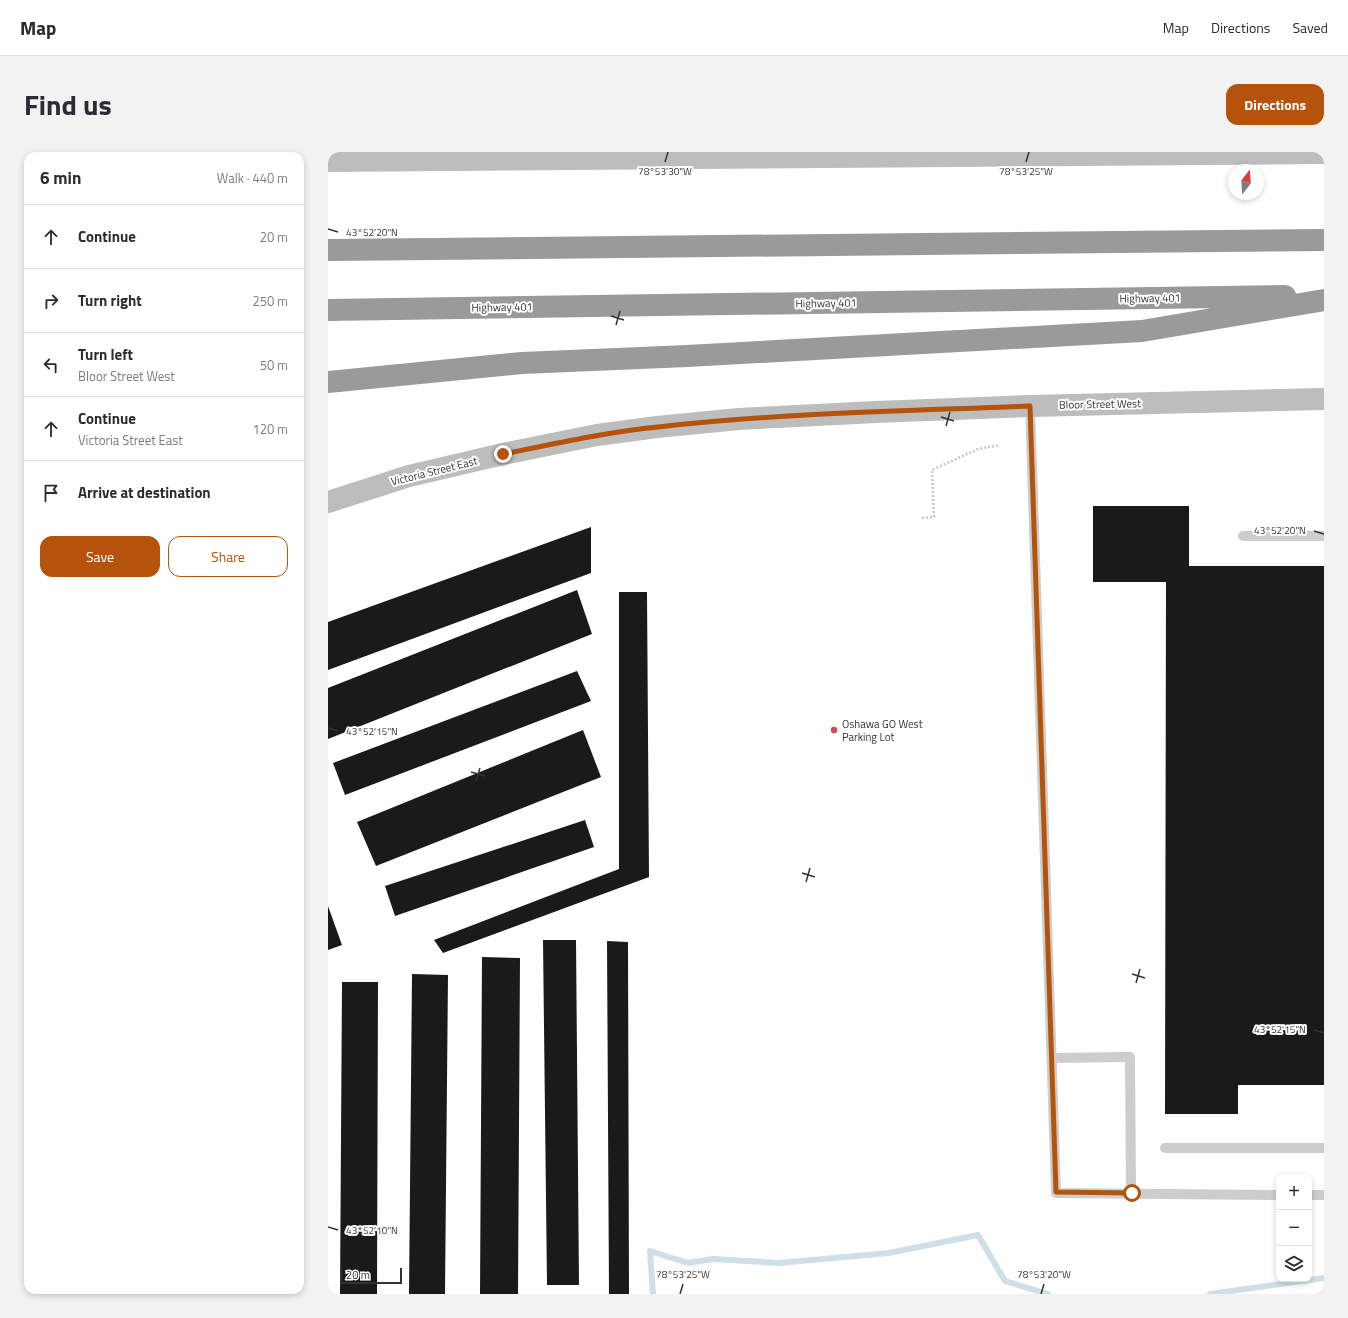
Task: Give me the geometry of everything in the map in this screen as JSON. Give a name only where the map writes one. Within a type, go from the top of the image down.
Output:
[{"type":"highway","points":[[328,250],[1324,240]]},
{"type":"highway","name":"Highway 401","points":[[328,310],[1324,295]]},
{"type":"highway","points":[[328,382],[522,363],[687,356],[1142,331],[1324,300]]},
{"type":"main road","points":[[328,161],[1137,153],[1324,153]]},
{"type":"main road","name":"Bloor Street West","points":[[876,412],[1030,406],[1324,399]]},
{"type":"main road","name":"Victoria Street East","points":[[328,502],[408,476],[503,454],[597,436],[657,427],[739,419],[876,412]]},
{"type":"lane","points":[[1030,406],[1056,1192],[1276,1195]]},
{"type":"lane","points":[[1243,536],[1324,536]]},
{"type":"lane","points":[[1052,1058],[1130,1057],[1132,1193]]},
{"type":"lane","points":[[1165,1148],[1324,1148]]},
{"type":"lane","points":[[1312,1195],[1324,1195]]},
{"type":"path","points":[[922,518],[934,517],[932,470],[978,449],[1000,445]]},
{"type":"building","points":[[1093,506],[1189,506],[1189,566],[1324,566],[1324,1085],[1238,1085],[1238,1114],[1165,1114],[1166,582],[1093,582]]},
{"type":"building","points":[[591,527],[591,573],[328,670],[328,622]]},
{"type":"building","points":[[577,590],[592,634],[328,739],[328,688]]},
{"type":"building","points":[[619,592],[647,592],[649,877],[443,953],[434,940],[619,869]]},
{"type":"building","points":[[577,671],[591,701],[345,795],[333,763]]},
{"type":"building","points":[[583,730],[601,777],[376,866],[357,822]]},
{"type":"building","points":[[585,820],[594,847],[395,916],[385,886]]},
{"type":"building","points":[[328,906],[342,945],[328,950]]},
{"type":"building","points":[[543,940],[576,940],[579,1285],[547,1285]]},
{"type":"building","points":[[607,941],[628,942],[629,1294],[609,1294]]},
{"type":"building","points":[[482,957],[520,958],[518,1294],[480,1294]]},
{"type":"building","points":[[412,974],[448,975],[445,1294],[409,1294]]},
{"type":"building","points":[[342,982],[378,982],[377,1294],[340,1294]]},
{"type":"waterway","points":[[653,1294],[650,1251],[688,1263],[713,1259],[779,1263],[889,1253],[978,1235],[1005,1281],[1048,1294]]},
{"type":"waterway","points":[[1210,1294],[1324,1278]]},
{"type":"place","name":"Oshawa GO West Parking Lot","points":[[834,730]]},
{"type":"route","points":[[503,454],[597,436],[657,427],[739,419],[1030,406],[1056,1192],[1132,1193]]}]
